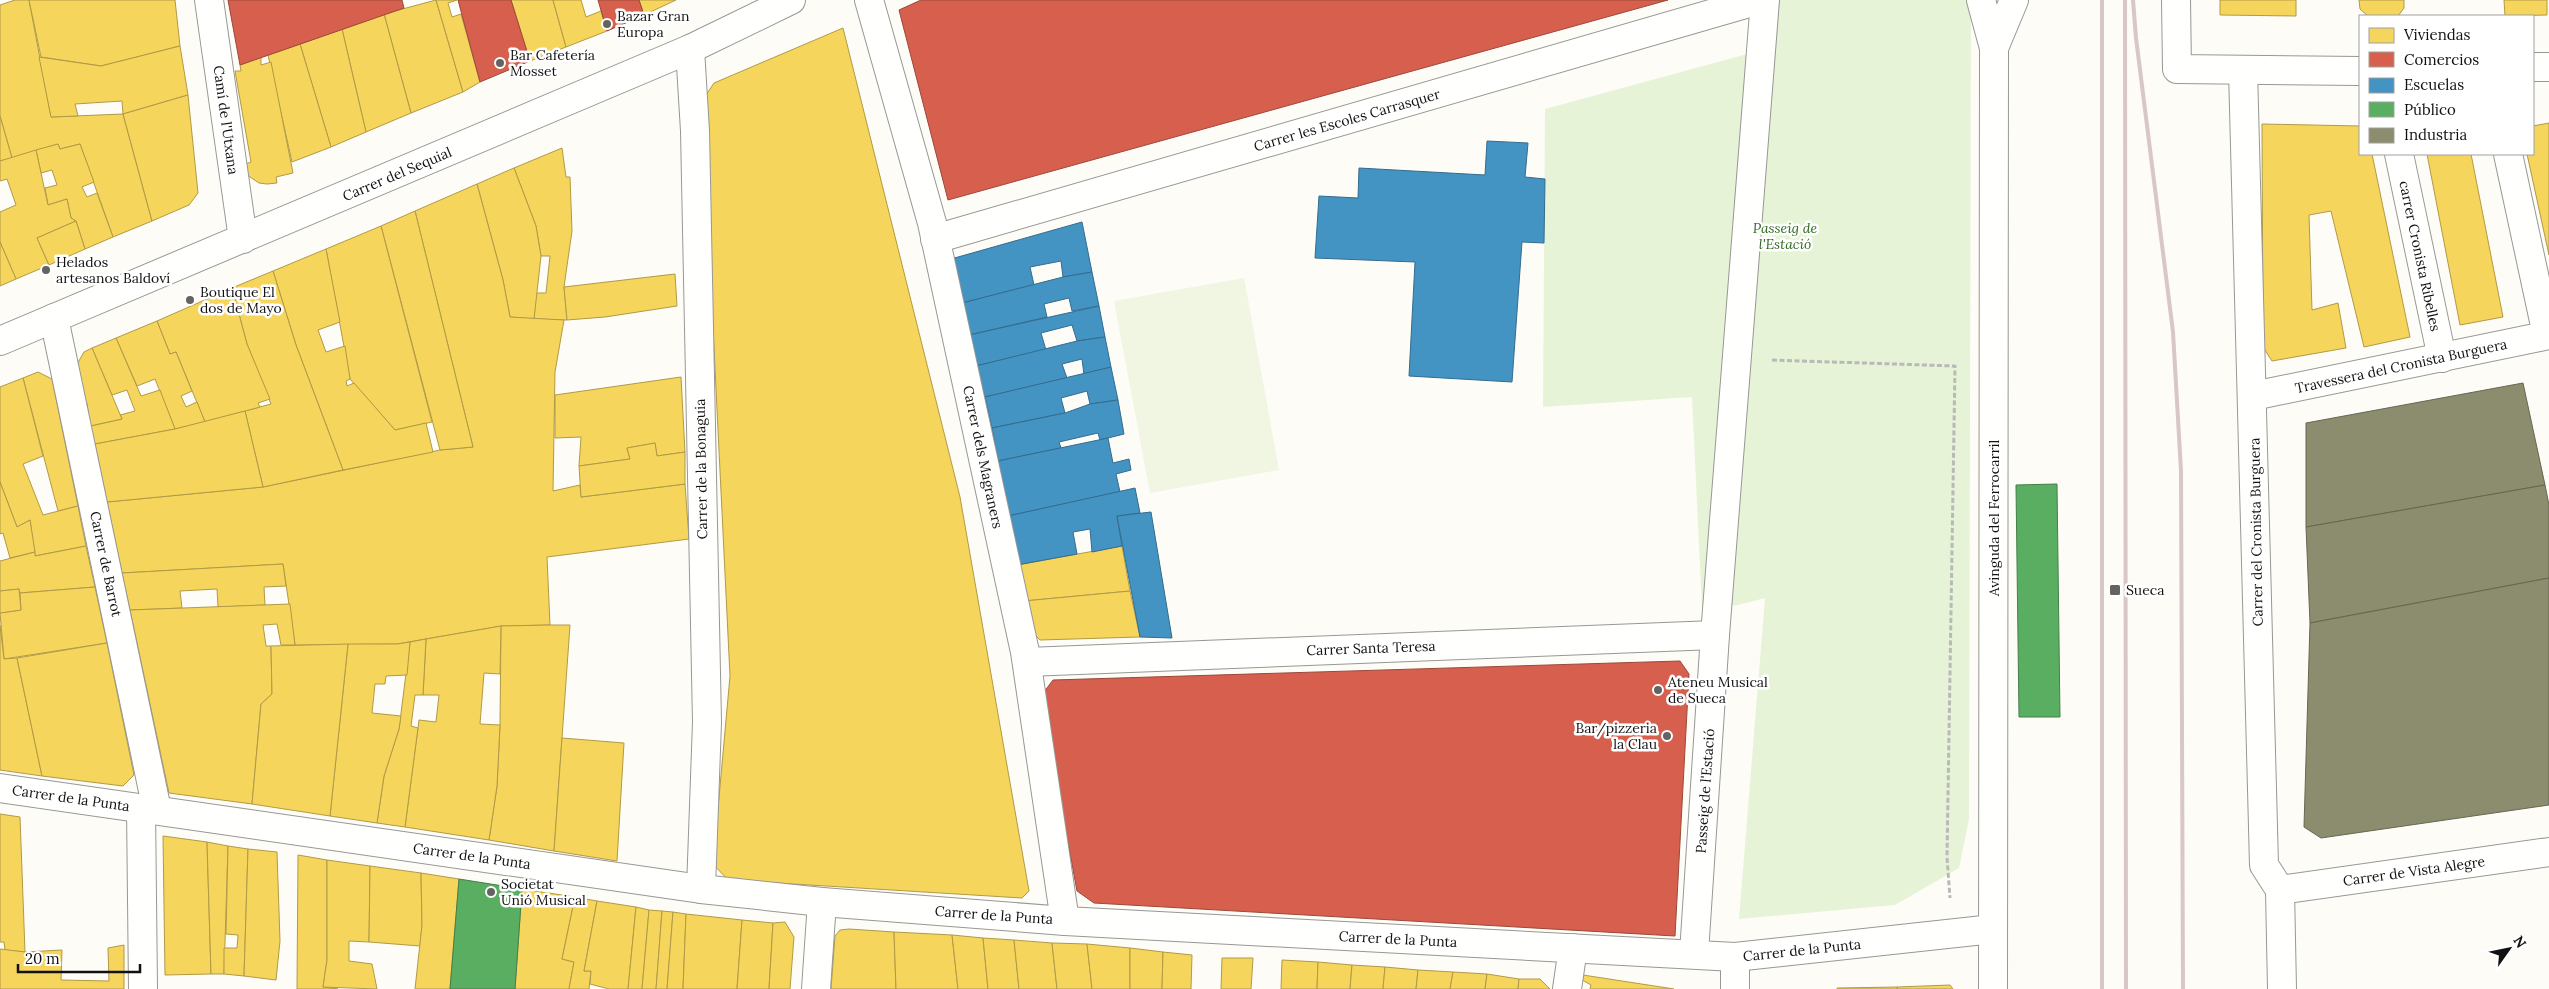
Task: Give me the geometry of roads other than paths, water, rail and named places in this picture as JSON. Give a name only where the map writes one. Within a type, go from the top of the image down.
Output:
[{"type":"street","name":"Camí de l'Utxana","points":[[210,0],[243,239]]},
{"type":"street","name":"Carrer dels Magraners","points":[[869,0],[935,239],[1027,662],[1064,921]]},
{"type":"street","name":"Carrer les Escoles Carrasquer","points":[[935,239],[1759,0]]},
{"type":"street","name":"Passeig de l'Estació","points":[[1694,953],[1715,635],[1765,0]]},
{"type":"street","points":[[1981,0],[1994,48]]},
{"type":"street","points":[[1994,48],[2014,0]]},
{"type":"street","points":[[2176,0],[2177,69],[2359,71]]},
{"type":"street","name":"Carrer del Sequial","points":[[0,341],[690,49],[787,1]]},
{"type":"street","name":"Avinguda del Ferrocarril","points":[[1993,989],[1994,48]]},
{"type":"street","name":"Carrer de la Bonaguia","points":[[690,49],[695,140],[706,722],[701,889]]},
{"type":"street","points":[[2534,67],[2549,67]]},
{"type":"street","name":"Carrer del Cronista Burguera","points":[[2244,70],[2264,866],[2280,890]]},
{"type":"street","name":"carrer Cronista Ribelles","points":[[2398,155],[2442,358]]},
{"type":"street","points":[[2508,155],[2548,335]]},
{"type":"street","name":"Carrer de Barrot","points":[[54,318],[149,809],[142,989]]},
{"type":"street","name":"Travessera del Cronista Burguera","points":[[2252,396],[2548,335]]},
{"type":"street","name":"Carrer Santa Teresa","points":[[1027,662],[1715,635]]},
{"type":"street","name":"Carrer de la Punta","points":[[0,788],[701,889],[822,902],[1064,921],[1694,953],[1735,957],[1993,929]]},
{"type":"street","name":"Carrer de Vista Alegre","points":[[2280,890],[2549,852]]},
{"type":"street","points":[[2280,890],[2282,989]]},
{"type":"street","points":[[816,989],[822,902]]},
{"type":"street","points":[[1567,989],[1573,948]]},
{"type":"street","points":[[1735,957],[1735,989]]},
{"type":"railway","points":[[2102,0],[2102,989]]},
{"type":"railway","points":[[2125,0],[2126,989]]},
{"type":"railway","points":[[2133,0],[2136,38],[2173,332],[2181,471],[2183,989]]},
{"type":"place","name":"Bazar Gran Europa","points":[[607,24]]},
{"type":"place","name":"Bar Cafetería Mosset","points":[[500,63]]},
{"type":"place","name":"Helados artesanos Baldoví","points":[[46,270]]},
{"type":"place","name":"Boutique El dos de Mayo","points":[[190,300]]},
{"type":"place","name":"Sueca","points":[[2115,590]]},
{"type":"place","name":"Ateneu Musical de Sueca","points":[[1658,690]]},
{"type":"place","name":"Bar/pizzeria la Clau","points":[[1667,736]]},
{"type":"place","name":"Societat Unió Musical","points":[[491,892]]}]
